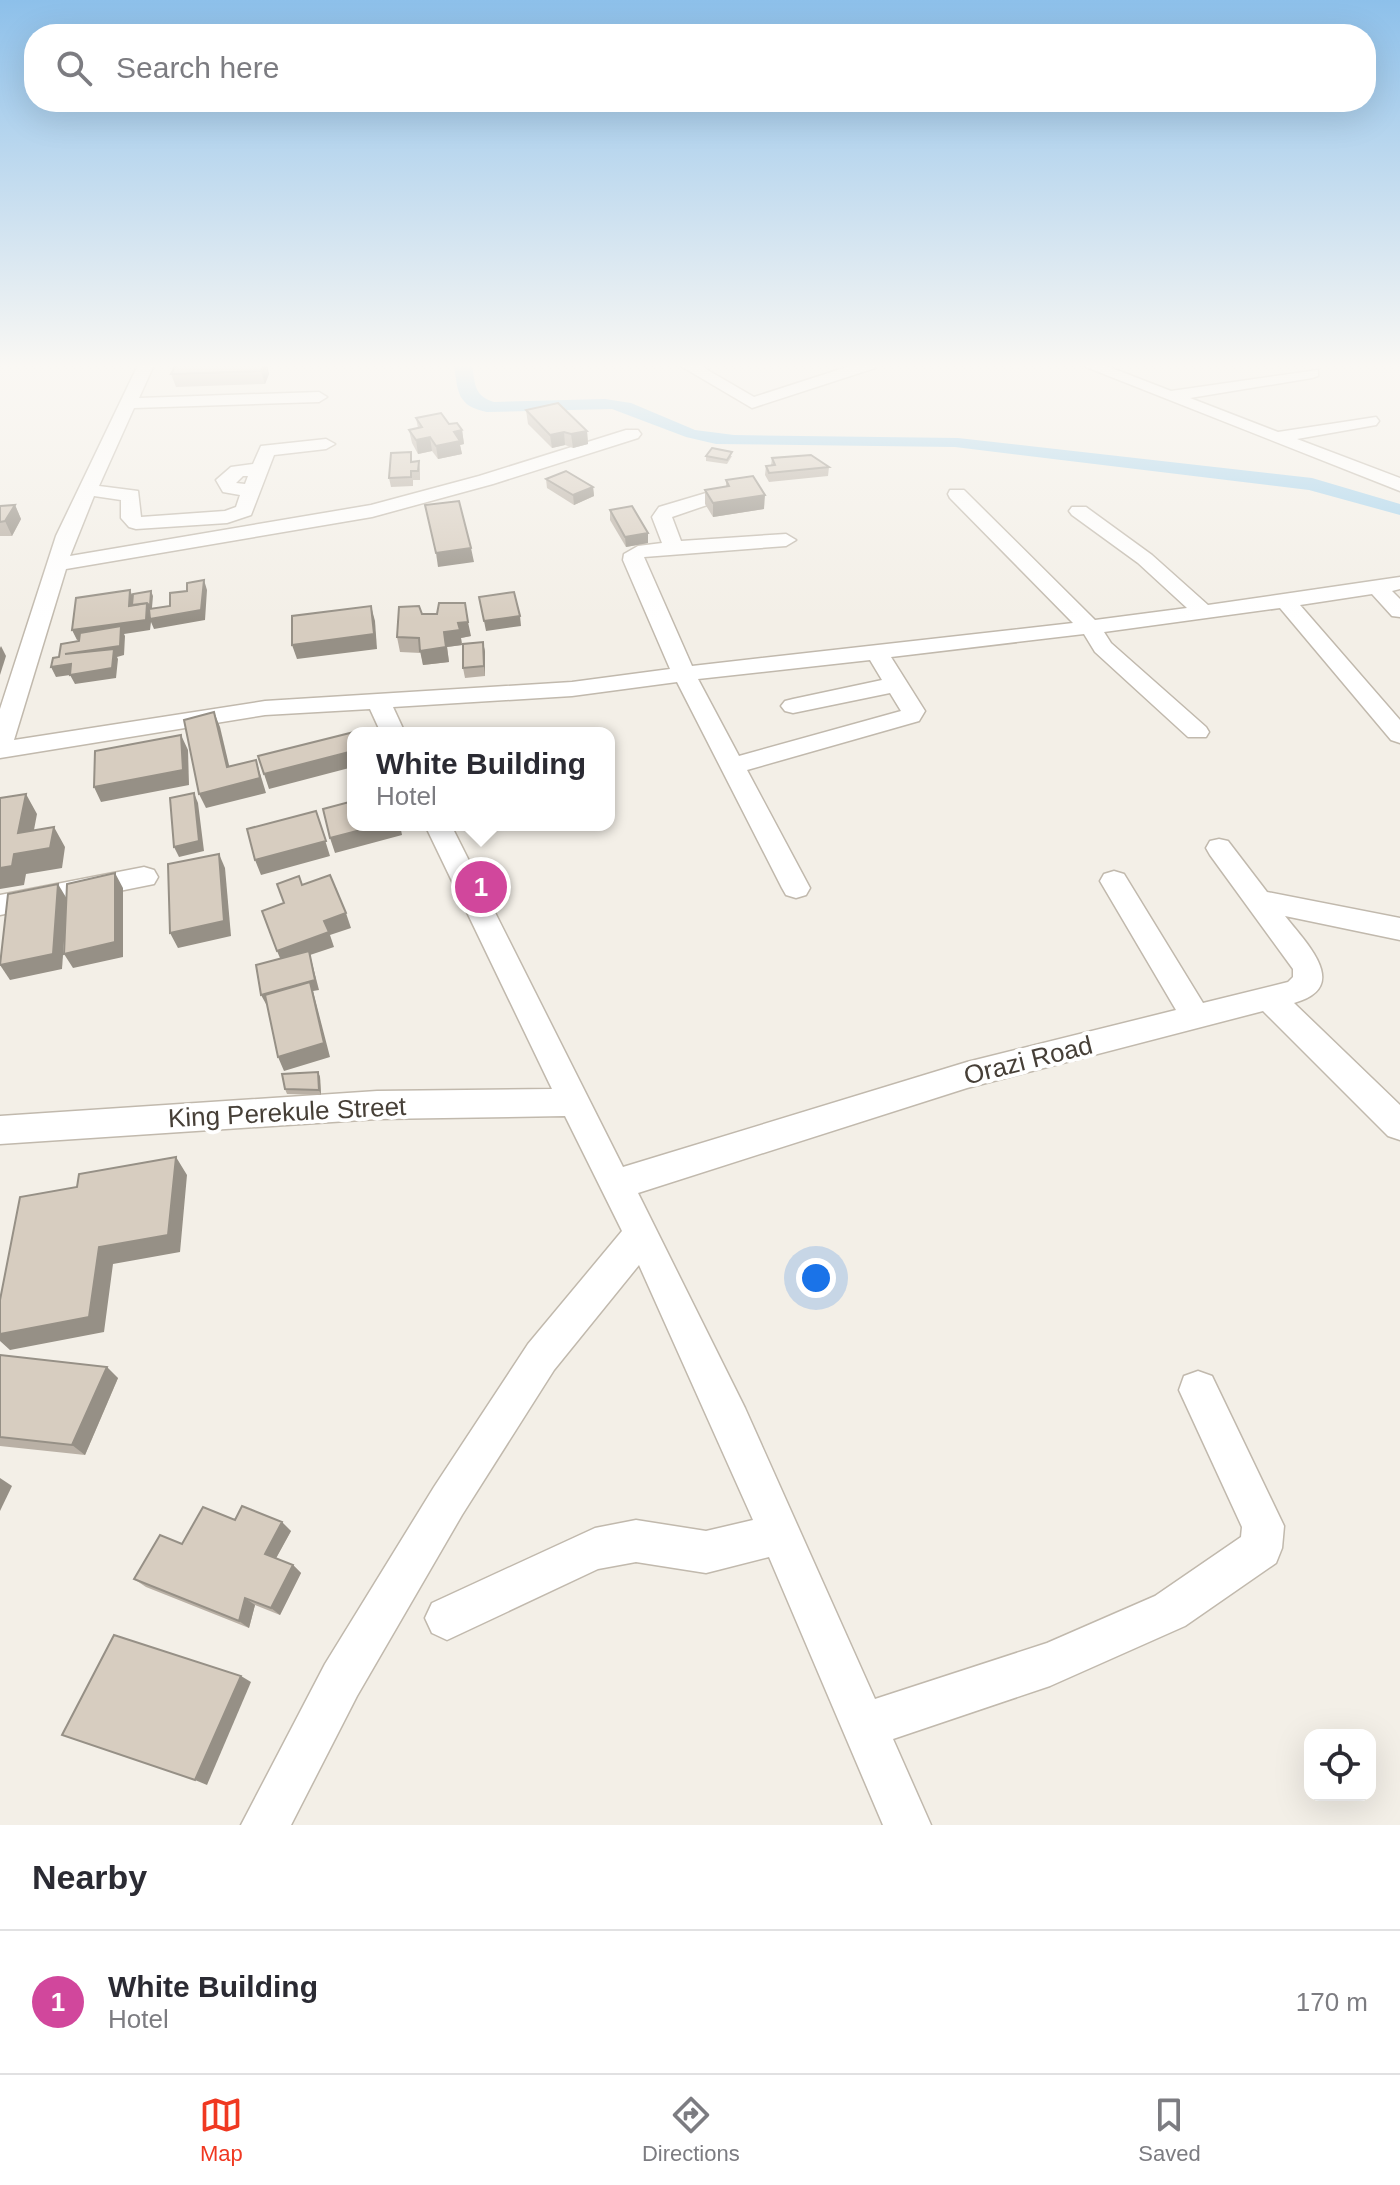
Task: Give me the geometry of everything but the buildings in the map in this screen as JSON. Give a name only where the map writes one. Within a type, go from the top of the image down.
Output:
[{"type":"street","points":[[106,450],[57,564],[0,749],[265,708],[618,685],[684,674],[1286,602],[1400,583]]},
{"type":"street","points":[[87,490],[131,495],[131,518],[136,523],[238,515],[244,511],[267,450]]},
{"type":"street","points":[[57,564],[372,511],[581,450]]},
{"type":"street","points":[[1311,450],[1400,485]]},
{"type":"street","points":[[251,491],[230,488],[225,480],[238,471],[258,469]]},
{"type":"street","points":[[957,494],[1090,627],[1103,647],[1197,732]]},
{"type":"street","points":[[674,548],[662,517],[666,511],[706,499]]},
{"type":"street","points":[[1079,511],[1145,559],[1202,611]]},
{"type":"street","points":[[786,540],[645,550],[634,554],[633,560],[684,674],[796,888]]},
{"type":"street","points":[[1377,587],[1400,611]]},
{"type":"street","points":[[1286,602],[1400,735]]},
{"type":"street","points":[[732,766],[814,746],[911,716],[913,711],[876,652]]},
{"type":"street","points":[[770,664],[814,746]]},
{"type":"street","points":[[793,706],[898,684]]},
{"type":"street","points":[[378,701],[390,727]]},
{"type":"street","points":[[441,831],[642,1234],[907,1825]]},
{"type":"street","points":[[1219,848],[1256,900],[1400,929]]},
{"type":"street","points":[[0,905],[144,877]]},
{"type":"street","points":[[1114,881],[1196,1017]]},
{"type":"street","name":"Orazi Road","points":[[615,1185],[967,1075],[1297,991],[1308,981],[1307,967],[1256,900]]},
{"type":"street","points":[[1269,998],[1400,1126]]},
{"type":"street","name":"King Perekule Street","points":[[0,1130],[377,1105],[574,1102]]},
{"type":"street","points":[[265,1825],[341,1680],[456,1488],[541,1357],[642,1234]]},
{"type":"street","points":[[864,1726],[1050,1664],[1170,1611],[1261,1548],[1263,1526],[1198,1390]]},
{"type":"street","points":[[447,1618],[595,1549],[620,1543],[650,1542],[706,1552],[779,1534]]},
{"type":"water","points":[[981,450],[1066,450],[1312,478],[1400,504],[1400,515],[1309,490]]},
{"type":"place","name":"White Building","points":[[481,887]]}]
